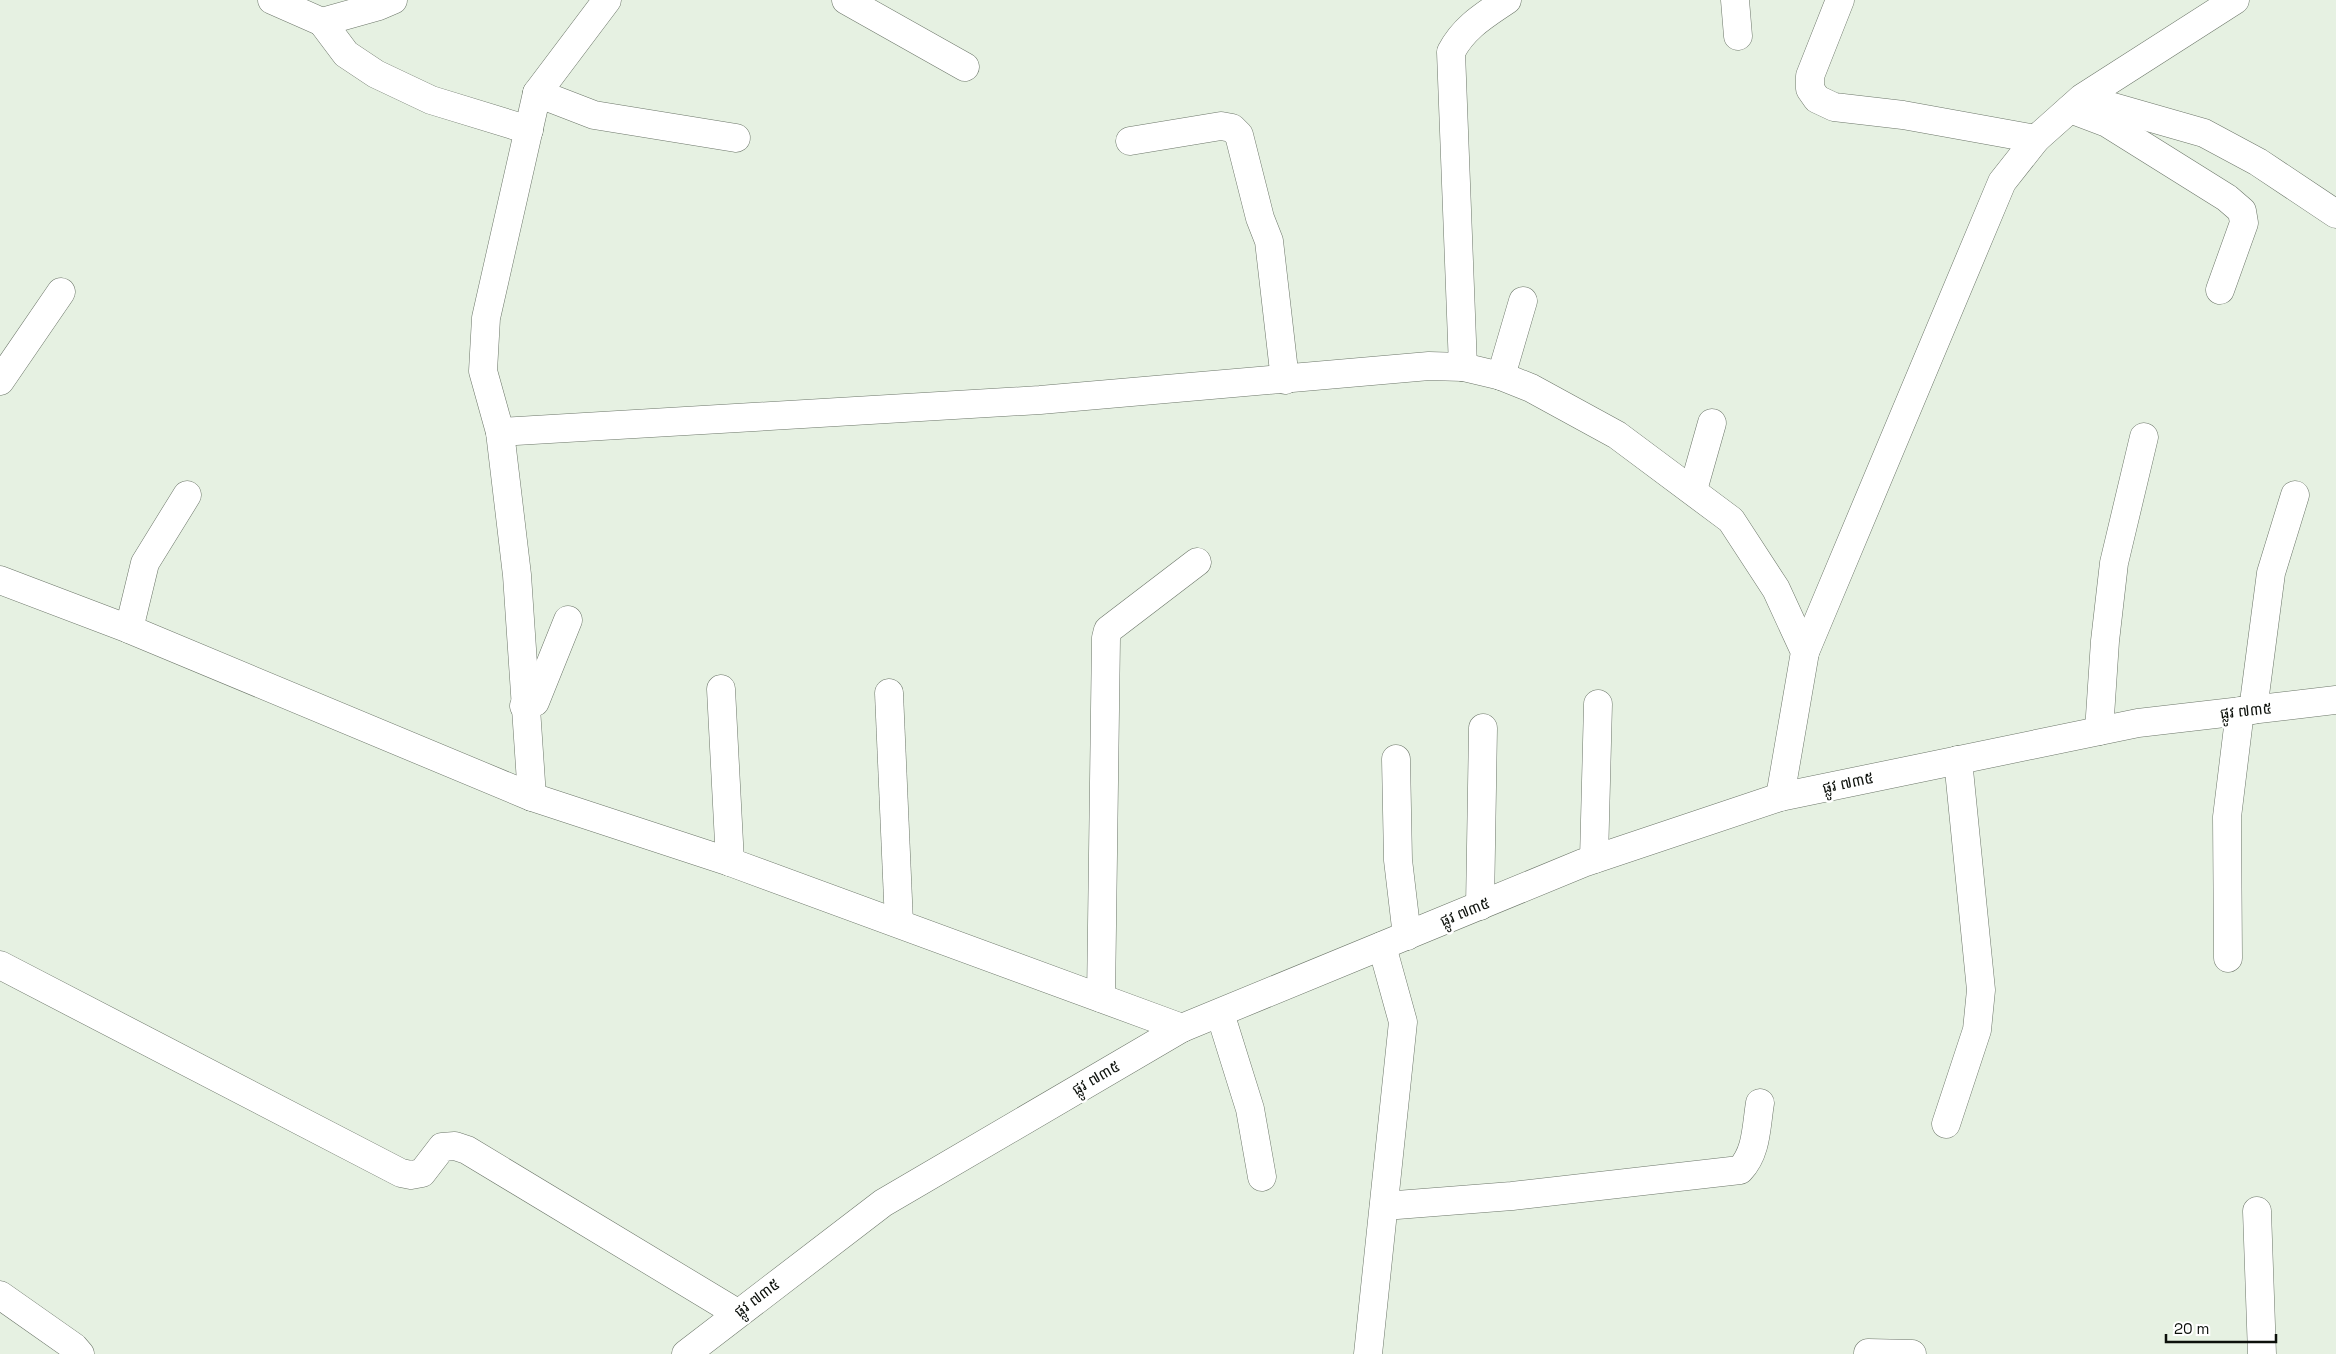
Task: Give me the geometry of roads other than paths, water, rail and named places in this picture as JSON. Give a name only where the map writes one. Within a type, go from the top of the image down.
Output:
[{"type":"street","points":[[272,0],[322,22],[346,54],[376,74],[431,100],[529,130]]},
{"type":"street","points":[[322,22],[379,6],[393,0]]},
{"type":"street","points":[[532,797],[524,706],[517,575],[500,432],[483,371],[486,318],[537,93],[607,0]]},
{"type":"street","points":[[846,0],[965,68]]},
{"type":"street","points":[[1463,367],[1451,52],[1458,39],[1470,26],[1507,0]]},
{"type":"street","points":[[1735,0],[1738,36]]},
{"type":"street","points":[[1840,0],[1810,76],[1810,89],[1817,99],[1834,107],[1902,115],[2036,138]]},
{"type":"street","points":[[1780,797],[1805,652],[2002,182],[2036,138],[2076,103],[2235,0]]},
{"type":"street","points":[[537,93],[594,115],[736,138]]},
{"type":"street","points":[[2076,103],[2204,133],[2258,162],[2336,214]]},
{"type":"street","points":[[2076,103],[2227,198],[2242,211],[2244,224],[2220,290]]},
{"type":"street","points":[[1130,141],[1221,126],[1232,128],[1239,135],[1260,218],[1270,240],[1285,380]]},
{"type":"street","points":[[0,381],[61,292]]},
{"type":"street","points":[[1501,376],[1522,301]]},
{"type":"street","points":[[500,432],[1040,400],[1429,366],[1463,367],[1501,376],[1531,388],[1617,435],[1731,520],[1776,589],[1805,652]]},
{"type":"street","points":[[1693,490],[1712,423]]},
{"type":"street","points":[[2099,731],[2105,641],[2114,563],[2144,437]]},
{"type":"street","points":[[128,629],[145,563],[187,495]]},
{"type":"street","points":[[2228,958],[2227,817],[2271,573],[2295,495]]},
{"type":"street","points":[[1101,998],[1106,638],[1108,630],[1197,562]]},
{"type":"street","points":[[0,580],[128,629],[532,797],[730,862],[1182,1028]]},
{"type":"street","points":[[524,706],[535,702],[568,620]]},
{"type":"street","points":[[721,689],[730,862]]},
{"type":"street","points":[[888,693],[899,923]]},
{"type":"street","name":"ផ្លូវ ៧៣៥","points":[[686,1354],[737,1313],[883,1203],[1182,1028],[1594,859],[1780,797],[2138,723],[2336,700]]},
{"type":"street","points":[[1594,859],[1598,704]]},
{"type":"street","points":[[1480,906],[1483,728]]},
{"type":"street","points":[[1396,759],[1398,860],[1407,936]]},
{"type":"street","points":[[1946,1124],[1977,1030],[1981,990],[1958,760]]},
{"type":"street","points":[[1368,1354],[1403,1022],[1382,946]]},
{"type":"street","points":[[0,965],[401,1173],[411,1175],[422,1173],[442,1147],[455,1146],[467,1150],[737,1313]]},
{"type":"street","points":[[1220,1013],[1250,1109],[1262,1177]]},
{"type":"street","points":[[1384,1206],[1512,1196],[1740,1170],[1747,1162],[1753,1150],[1760,1104]]},
{"type":"street","points":[[2257,1211],[2262,1354]]},
{"type":"street","points":[[0,1295],[74,1347],[80,1354]]},
{"type":"street","points":[[1868,1353],[1912,1354]]}]
